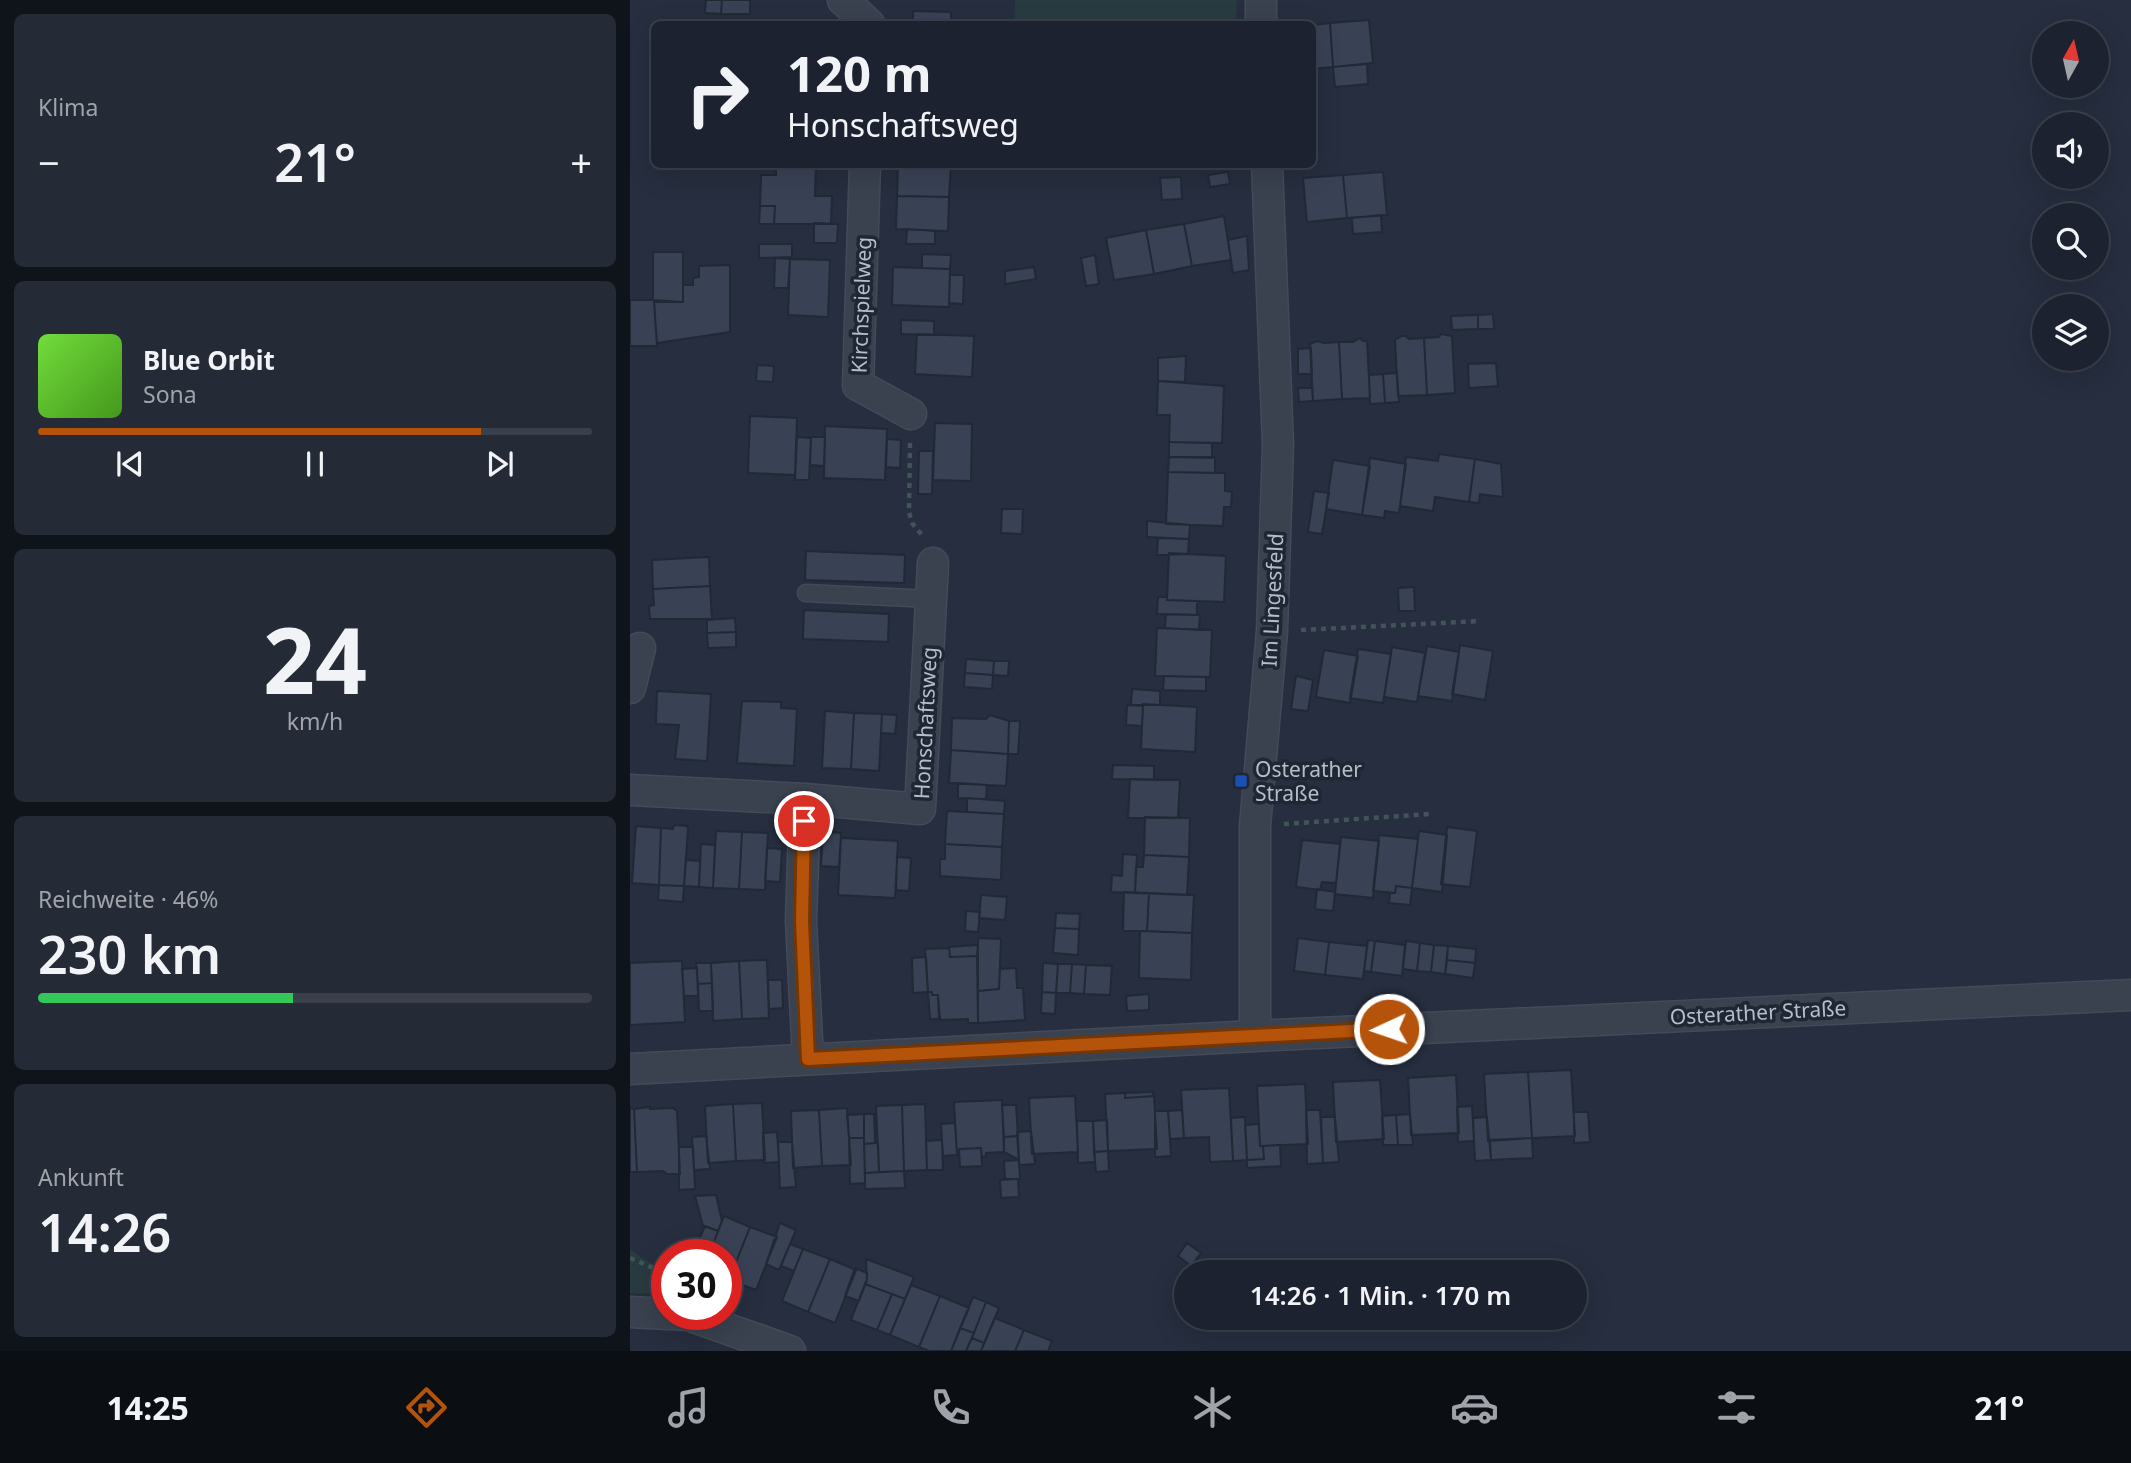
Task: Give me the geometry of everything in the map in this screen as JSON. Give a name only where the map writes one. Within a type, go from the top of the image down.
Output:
[{"type":"street","points":[[843,0],[866,21]]},
{"type":"street","points":[[1261,0],[1261,21]]},
{"type":"street","name":"Kirchspielweg","points":[[865,168],[858,385],[911,414]]},
{"type":"street","name":"Im Lingesfeld","points":[[1255,1035],[1255,826],[1272,631],[1278,445],[1267,168]]},
{"type":"street","name":"Honschaftsweg","points":[[630,790],[805,799],[920,809],[933,563]]},
{"type":"street","points":[[630,688],[640,648]]},
{"type":"street","points":[[805,799],[802,921],[808,1059]]},
{"type":"street","name":"Osterather Straße","points":[[630,1069],[1255,1035],[2131,996]]},
{"type":"street","points":[[630,1312],[651,1313]]},
{"type":"street","points":[[730,1330],[790,1351]]},
{"type":"lane","points":[[806,593],[931,599]]},
{"type":"path","points":[[911,414],[909,512],[912,523],[930,547],[933,563]]},
{"type":"path","points":[[1272,631],[1479,621]]},
{"type":"path","points":[[1255,826],[1430,814]]},
{"type":"path","points":[[630,1258],[651,1267]]},
{"type":"green space","points":[[1015,0],[1237,0],[1236,21],[1014,21]]},
{"type":"green space","points":[[630,1249],[651,1262],[651,1294],[630,1293]]},
{"type":"building","points":[[706,0],[722,0],[721,14],[705,13]]},
{"type":"building","points":[[722,0],[750,0],[750,14],[721,14]]},
{"type":"building","points":[[913,11],[951,12],[951,21],[913,21]]},
{"type":"building","points":[[1369,20],[1373,63],[1333,67],[1330,23]]},
{"type":"building","points":[[1330,23],[1333,67],[1316,69],[1316,25]]},
{"type":"building","points":[[1367,64],[1368,84],[1335,87],[1333,67]]},
{"type":"building","points":[[776,168],[816,168],[815,196],[832,196],[831,224],[774,224],[775,206],[760,206],[761,175],[776,175]]},
{"type":"building","points":[[898,168],[951,168],[949,197],[897,196]]},
{"type":"building","points":[[1228,172],[1230,184],[1210,187],[1208,175]]},
{"type":"building","points":[[1383,172],[1387,215],[1347,218],[1343,175]]},
{"type":"building","points":[[1343,175],[1347,218],[1307,222],[1303,178]]},
{"type":"building","points":[[1181,177],[1182,199],[1162,200],[1160,178]]},
{"type":"building","points":[[897,196],[949,197],[948,231],[896,229]]},
{"type":"building","points":[[760,206],[775,206],[774,224],[759,224]]},
{"type":"building","points":[[1381,215],[1382,232],[1353,234],[1352,218]]},
{"type":"building","points":[[1224,216],[1231,260],[1192,266],[1184,224]]},
{"type":"building","points":[[814,223],[838,224],[837,243],[814,243]]},
{"type":"building","points":[[1184,224],[1192,266],[1154,274],[1146,230]]},
{"type":"building","points":[[907,229],[935,231],[935,244],[906,244]]},
{"type":"building","points":[[1146,230],[1154,274],[1114,280],[1106,238]]},
{"type":"building","points":[[1247,236],[1249,270],[1233,273],[1228,240]]},
{"type":"building","points":[[759,244],[792,244],[792,257],[759,258]]},
{"type":"building","points":[[653,252],[683,252],[683,302],[653,300]]},
{"type":"building","points":[[922,254],[951,255],[950,269],[922,268]]},
{"type":"building","points":[[1095,255],[1099,284],[1086,286],[1081,258]]},
{"type":"building","points":[[775,258],[790,259],[788,288],[774,288]]},
{"type":"building","points":[[790,259],[830,260],[828,317],[788,315]]},
{"type":"building","points":[[730,265],[730,332],[657,343],[654,302],[683,302],[683,285],[693,285],[693,278],[699,277],[699,266]]},
{"type":"building","points":[[893,267],[950,269],[949,307],[892,305]]},
{"type":"building","points":[[1034,267],[1036,279],[1005,284],[1005,271]]},
{"type":"building","points":[[950,275],[964,275],[963,304],[949,303]]},
{"type":"building","points":[[630,300],[654,300],[657,346],[630,346]]},
{"type":"building","points":[[1493,314],[1494,329],[1478,329],[1478,315]]},
{"type":"building","points":[[1478,315],[1478,329],[1452,330],[1451,316]]},
{"type":"building","points":[[901,320],[934,321],[934,335],[901,334]]},
{"type":"building","points":[[917,334],[974,336],[972,377],[915,374]]},
{"type":"building","points":[[1441,334],[1452,336],[1455,393],[1427,395],[1424,338],[1439,337]]},
{"type":"building","points":[[1402,336],[1409,339],[1424,338],[1427,395],[1398,396],[1395,340]]},
{"type":"building","points":[[1360,338],[1367,341],[1370,398],[1342,399],[1339,342],[1353,342]]},
{"type":"building","points":[[1317,341],[1339,342],[1342,399],[1313,401],[1310,344]]},
{"type":"building","points":[[1311,348],[1312,374],[1298,374],[1298,349]]},
{"type":"building","points":[[1186,356],[1185,382],[1158,381],[1158,358]]},
{"type":"building","points":[[1496,363],[1498,386],[1469,388],[1468,364]]},
{"type":"building","points":[[757,365],[774,366],[773,382],[756,381]]},
{"type":"building","points":[[1397,373],[1399,402],[1385,403],[1383,374]]},
{"type":"building","points":[[1383,374],[1385,403],[1370,404],[1369,375]]},
{"type":"building","points":[[1158,381],[1224,386],[1222,443],[1169,442],[1170,415],[1157,415]]},
{"type":"building","points":[[1298,388],[1312,388],[1313,401],[1299,402]]},
{"type":"building","points":[[750,416],[797,418],[795,475],[748,473]]},
{"type":"building","points":[[935,423],[972,424],[971,481],[933,480]]},
{"type":"building","points":[[825,426],[887,429],[885,480],[824,478]]},
{"type":"building","points":[[797,437],[811,438],[809,480],[795,480]]},
{"type":"building","points":[[811,437],[825,437],[824,466],[810,465]]},
{"type":"building","points":[[887,439],[901,440],[900,468],[886,467]]},
{"type":"building","points":[[1169,442],[1212,443],[1212,458],[1169,457]]},
{"type":"building","points":[[919,451],[933,451],[932,494],[918,494]]},
{"type":"building","points":[[1439,454],[1475,459],[1469,502],[1435,497],[1433,511],[1400,506],[1406,457],[1438,461]]},
{"type":"building","points":[[1169,457],[1215,457],[1215,473],[1168,472]]},
{"type":"building","points":[[1370,458],[1406,464],[1399,513],[1385,511],[1384,518],[1362,515]]},
{"type":"building","points":[[1475,459],[1501,464],[1503,497],[1480,494],[1479,503],[1469,502]]},
{"type":"building","points":[[1333,460],[1370,466],[1362,515],[1326,509]]},
{"type":"building","points":[[1168,472],[1225,473],[1225,491],[1232,492],[1231,507],[1224,507],[1223,526],[1166,524]]},
{"type":"building","points":[[1314,491],[1329,493],[1322,534],[1308,532]]},
{"type":"building","points":[[1002,509],[1023,509],[1022,534],[1001,533]]},
{"type":"building","points":[[1147,521],[1190,525],[1189,539],[1147,537]]},
{"type":"building","points":[[1158,538],[1189,539],[1188,554],[1157,555]]},
{"type":"building","points":[[806,551],[905,555],[904,583],[805,580]]},
{"type":"building","points":[[1169,553],[1226,556],[1224,602],[1167,600]]},
{"type":"building","points":[[709,557],[710,586],[653,589],[652,560]]},
{"type":"building","points":[[710,586],[712,619],[650,619],[649,606],[654,605],[653,589]]},
{"type":"building","points":[[1414,587],[1415,611],[1399,611],[1398,588]]},
{"type":"building","points":[[1158,597],[1197,601],[1197,615],[1157,614]]},
{"type":"building","points":[[804,610],[889,614],[888,642],[803,639]]},
{"type":"building","points":[[1166,614],[1200,615],[1199,630],[1165,628]]},
{"type":"building","points":[[735,618],[736,632],[707,633],[707,620]]},
{"type":"building","points":[[1157,628],[1212,630],[1210,677],[1155,676]]},
{"type":"building","points":[[736,632],[736,647],[708,648],[707,633]]},
{"type":"building","points":[[1460,645],[1493,651],[1485,700],[1452,694]]},
{"type":"building","points":[[1427,646],[1459,652],[1452,701],[1418,696]]},
{"type":"building","points":[[1392,647],[1425,653],[1417,702],[1384,697]]},
{"type":"building","points":[[1358,649],[1391,654],[1383,703],[1350,698]]},
{"type":"building","points":[[1324,650],[1358,656],[1350,703],[1316,697]]},
{"type":"building","points":[[966,659],[994,661],[993,675],[965,673]]},
{"type":"building","points":[[994,661],[1009,661],[1008,676],[993,675]]},
{"type":"building","points":[[965,673],[993,675],[992,689],[964,687]]},
{"type":"building","points":[[1164,676],[1206,677],[1206,691],[1163,690]]},
{"type":"building","points":[[1296,676],[1313,680],[1308,711],[1291,709]]},
{"type":"building","points":[[1132,689],[1160,691],[1160,705],[1131,705]]},
{"type":"building","points":[[657,691],[711,694],[707,761],[675,759],[679,725],[656,724]]},
{"type":"building","points":[[742,701],[781,702],[781,708],[797,709],[794,766],[737,763]]},
{"type":"building","points":[[1143,704],[1197,707],[1195,752],[1141,749]]},
{"type":"building","points":[[1127,705],[1143,706],[1142,726],[1126,725]]},
{"type":"building","points":[[825,711],[854,713],[851,769],[822,768]]},
{"type":"building","points":[[854,713],[882,714],[879,771],[851,769]]},
{"type":"building","points":[[882,714],[897,715],[895,734],[881,733]]},
{"type":"building","points":[[990,715],[1009,721],[1008,754],[951,750],[952,718],[986,719]]},
{"type":"building","points":[[1009,721],[1020,721],[1018,754],[1008,754]]},
{"type":"building","points":[[951,750],[1008,754],[1006,786],[949,783]]},
{"type":"building","points":[[1113,765],[1154,766],[1154,780],[1112,779]]},
{"type":"building","points":[[1130,779],[1180,780],[1178,818],[1128,818]]},
{"type":"building","points":[[958,783],[987,785],[986,799],[958,798]]},
{"type":"building","points":[[967,798],[1005,801],[1004,814],[967,812]]},
{"type":"building","points":[[947,811],[1004,814],[1002,847],[945,844]]},
{"type":"building","points":[[1145,817],[1190,818],[1189,857],[1144,855]]},
{"type":"building","points":[[674,825],[687,826],[688,829],[684,886],[659,885],[661,828],[673,829]]},
{"type":"building","points":[[636,826],[661,828],[659,885],[632,883]]},
{"type":"building","points":[[1447,827],[1477,831],[1470,887],[1441,884]]},
{"type":"building","points":[[716,831],[742,832],[739,889],[713,888]]},
{"type":"building","points":[[1419,831],[1447,835],[1442,892],[1412,888]]},
{"type":"building","points":[[742,832],[768,833],[765,890],[739,889]]},
{"type":"building","points":[[823,832],[841,833],[839,867],[821,866]]},
{"type":"building","points":[[1379,835],[1418,839],[1412,888],[1396,886],[1395,893],[1373,891]]},
{"type":"building","points":[[1341,837],[1379,841],[1373,898],[1335,894]]},
{"type":"building","points":[[841,838],[898,841],[895,898],[838,895]]},
{"type":"building","points":[[1302,840],[1340,844],[1336,883],[1322,882],[1320,890],[1296,887]]},
{"type":"building","points":[[701,844],[715,845],[713,888],[699,887]]},
{"type":"building","points":[[945,844],[1002,847],[1001,880],[940,876],[940,859],[945,859]]},
{"type":"building","points":[[767,848],[782,849],[780,882],[765,881]]},
{"type":"building","points":[[1123,854],[1137,855],[1135,893],[1111,892],[1112,875],[1122,876]]},
{"type":"building","points":[[1144,855],[1189,857],[1187,895],[1135,893],[1136,867],[1143,867]]},
{"type":"building","points":[[897,857],[911,858],[909,891],[896,890]]},
{"type":"building","points":[[686,860],[700,861],[699,887],[684,886]]},
{"type":"building","points":[[659,885],[684,886],[683,902],[658,900]]},
{"type":"building","points":[[1396,886],[1412,888],[1410,905],[1389,903],[1390,893],[1395,893]]},
{"type":"building","points":[[1317,889],[1335,892],[1333,911],[1315,909]]},
{"type":"building","points":[[1124,892],[1149,893],[1147,931],[1123,931]]},
{"type":"building","points":[[1149,893],[1194,895],[1192,933],[1147,931]]},
{"type":"building","points":[[981,895],[1007,897],[1005,920],[979,918]]},
{"type":"building","points":[[966,911],[980,912],[978,932],[965,931]]},
{"type":"building","points":[[1056,913],[1080,914],[1079,929],[1055,928]]},
{"type":"building","points":[[1055,928],[1079,929],[1078,955],[1053,953]]},
{"type":"building","points":[[1140,931],[1192,933],[1191,980],[1139,978]]},
{"type":"building","points":[[978,938],[1001,939],[999,989],[978,991]]},
{"type":"building","points":[[1298,938],[1329,942],[1325,975],[1294,971]]},
{"type":"building","points":[[1368,940],[1375,941],[1371,972],[1364,971]]},
{"type":"building","points":[[1375,941],[1405,945],[1402,976],[1371,972]]},
{"type":"building","points":[[1406,941],[1420,943],[1417,971],[1403,969]]},
{"type":"building","points":[[1329,942],[1367,946],[1363,979],[1325,975]]},
{"type":"building","points":[[1420,943],[1434,945],[1431,972],[1417,971]]},
{"type":"building","points":[[978,945],[977,956],[950,957],[949,947]]},
{"type":"building","points":[[1434,945],[1448,946],[1445,974],[1431,972]]},
{"type":"building","points":[[1448,946],[1476,949],[1475,963],[1447,960]]},
{"type":"building","points":[[949,948],[950,957],[977,956],[978,1023],[968,1023],[968,1019],[939,1020],[938,995],[928,992],[925,949]]},
{"type":"building","points":[[926,957],[928,992],[913,993],[912,958]]},
{"type":"building","points":[[767,960],[769,1018],[742,1019],[739,961]]},
{"type":"building","points":[[1447,960],[1475,963],[1473,978],[1445,974]]},
{"type":"building","points":[[682,961],[685,1022],[630,1025],[630,963]]},
{"type":"building","points":[[739,961],[742,1019],[713,1021],[711,963]]},
{"type":"building","points":[[696,963],[711,963],[712,983],[698,984]]},
{"type":"building","points":[[1043,963],[1058,964],[1056,993],[1042,992]]},
{"type":"building","points":[[1058,964],[1072,964],[1070,993],[1056,993]]},
{"type":"building","points":[[1072,964],[1086,965],[1084,994],[1070,993]]},
{"type":"building","points":[[1086,965],[1112,966],[1110,995],[1084,994]]},
{"type":"building","points":[[697,968],[698,996],[684,996],[682,969]]},
{"type":"building","points":[[1016,968],[1017,988],[1023,988],[1025,1020],[978,1023],[978,991],[999,989],[1000,969]]},
{"type":"building","points":[[768,980],[782,980],[783,1008],[769,1009]]},
{"type":"building","points":[[712,983],[713,1011],[699,1011],[698,984]]},
{"type":"building","points":[[928,992],[938,995],[940,1019],[930,1019]]},
{"type":"building","points":[[1042,992],[1056,993],[1055,1014],[1041,1013]]},
{"type":"building","points":[[1149,994],[1149,1010],[1127,1011],[1126,996]]},
{"type":"building","points":[[1571,1070],[1575,1136],[1532,1138],[1528,1072]]},
{"type":"building","points":[[1528,1072],[1532,1138],[1488,1141],[1484,1074]]},
{"type":"building","points":[[1456,1075],[1459,1133],[1411,1135],[1408,1078]]},
{"type":"building","points":[[1380,1080],[1384,1139],[1336,1142],[1333,1082]]},
{"type":"building","points":[[1305,1084],[1308,1144],[1260,1146],[1257,1086]]},
{"type":"building","points":[[1229,1088],[1233,1161],[1210,1162],[1209,1137],[1184,1138],[1181,1090]]},
{"type":"building","points":[[1153,1092],[1154,1096],[1125,1098],[1125,1093]]},
{"type":"building","points":[[1125,1093],[1125,1098],[1154,1096],[1157,1149],[1108,1151],[1105,1094]]},
{"type":"building","points":[[1075,1096],[1078,1152],[1032,1154],[1029,1098]]},
{"type":"building","points":[[1002,1100],[1004,1152],[986,1153],[986,1156],[982,1157],[981,1148],[959,1149],[957,1155],[954,1102]]},
{"type":"building","points":[[762,1103],[765,1160],[736,1161],[733,1104]]},
{"type":"building","points":[[733,1104],[736,1161],[708,1163],[705,1106]]},
{"type":"building","points":[[925,1104],[927,1170],[904,1171],[902,1105]]},
{"type":"building","points":[[902,1105],[904,1171],[879,1172],[876,1106]]},
{"type":"building","points":[[1002,1105],[1016,1105],[1018,1136],[1004,1137]]},
{"type":"building","points":[[1472,1106],[1474,1141],[1458,1142],[1457,1107]]},
{"type":"building","points":[[630,1108],[634,1109],[637,1172],[630,1172]]},
{"type":"building","points":[[673,1108],[677,1111],[680,1174],[667,1174],[663,1171],[637,1172],[634,1109]]},
{"type":"building","points":[[847,1108],[851,1165],[822,1166],[819,1110]]},
{"type":"building","points":[[819,1110],[822,1166],[793,1168],[791,1111]]},
{"type":"building","points":[[1182,1110],[1184,1138],[1170,1139],[1168,1111]]},
{"type":"building","points":[[1306,1110],[1320,1110],[1323,1163],[1307,1164]]},
{"type":"building","points":[[1155,1111],[1168,1111],[1171,1156],[1155,1157]]},
{"type":"building","points":[[1574,1112],[1588,1112],[1590,1142],[1574,1143]]},
{"type":"building","points":[[864,1114],[874,1114],[875,1143],[864,1144]]},
{"type":"building","points":[[864,1114],[864,1138],[849,1138],[847,1115]]},
{"type":"building","points":[[1410,1114],[1413,1145],[1398,1145],[1396,1115]]},
{"type":"building","points":[[1396,1115],[1398,1145],[1383,1145],[1382,1116]]},
{"type":"building","points":[[1245,1117],[1247,1160],[1233,1161],[1231,1118]]},
{"type":"building","points":[[1321,1117],[1335,1117],[1339,1162],[1323,1163]]},
{"type":"building","points":[[1487,1117],[1491,1160],[1475,1161],[1473,1118]]},
{"type":"building","points":[[1107,1120],[1108,1151],[1094,1152],[1093,1121]]},
{"type":"building","points":[[1077,1121],[1093,1121],[1095,1162],[1078,1163]]},
{"type":"building","points":[[955,1123],[957,1155],[943,1156],[941,1124]]},
{"type":"building","points":[[1259,1124],[1260,1146],[1263,1146],[1264,1159],[1247,1160],[1245,1125]]},
{"type":"building","points":[[1031,1131],[1035,1164],[1019,1165],[1017,1132]]},
{"type":"building","points":[[777,1132],[779,1162],[764,1163],[763,1133]]},
{"type":"building","points":[[706,1136],[710,1169],[694,1170],[692,1137]]},
{"type":"building","points":[[1018,1136],[1019,1160],[1004,1152],[1004,1137]]},
{"type":"building","points":[[849,1138],[864,1138],[865,1183],[850,1184]]},
{"type":"building","points":[[1532,1138],[1533,1158],[1491,1160],[1490,1140]]},
{"type":"building","points":[[942,1140],[943,1170],[927,1170],[926,1141]]},
{"type":"building","points":[[778,1142],[792,1142],[796,1187],[780,1188]]},
{"type":"building","points":[[878,1143],[879,1172],[865,1173],[864,1144]]},
{"type":"building","points":[[1280,1145],[1281,1166],[1247,1168],[1247,1160],[1264,1159],[1263,1146]]},
{"type":"building","points":[[679,1147],[693,1147],[695,1189],[679,1190]]},
{"type":"building","points":[[981,1148],[982,1166],[960,1167],[959,1149]]},
{"type":"building","points":[[1108,1151],[1109,1171],[1096,1172],[1094,1152]]},
{"type":"building","points":[[1019,1160],[1020,1179],[1005,1179],[1004,1161]]},
{"type":"building","points":[[904,1171],[905,1188],[865,1189],[865,1173]]},
{"type":"building","points":[[1018,1179],[1019,1197],[1001,1198],[1000,1180]]},
{"type":"building","points":[[716,1195],[722,1221],[718,1231],[703,1226],[695,1196]]},
{"type":"building","points":[[724,1216],[750,1227],[742,1247],[742,1239],[715,1239]]},
{"type":"building","points":[[780,1223],[796,1230],[779,1270],[766,1264]]},
{"type":"building","points":[[705,1226],[718,1231],[715,1239],[699,1239]]},
{"type":"building","points":[[750,1227],[777,1237],[756,1290],[742,1285],[742,1247]]},
{"type":"building","points":[[1187,1243],[1201,1253],[1196,1260],[1183,1260],[1178,1256]]},
{"type":"building","points":[[790,1244],[803,1249],[794,1271],[781,1266]]},
{"type":"building","points":[[803,1249],[830,1259],[808,1312],[782,1301]]},
{"type":"building","points":[[830,1259],[856,1270],[835,1323],[808,1312]]},
{"type":"building","points":[[866,1259],[914,1277],[905,1299],[865,1284]]},
{"type":"building","points":[[855,1268],[867,1273],[859,1301],[845,1296]]},
{"type":"building","points":[[865,1284],[892,1294],[877,1330],[851,1320]]},
{"type":"building","points":[[911,1285],[940,1296],[919,1347],[890,1335]]},
{"type":"building","points":[[892,1294],[905,1299],[890,1335],[877,1330]]},
{"type":"building","points":[[940,1296],[969,1308],[951,1351],[929,1351],[919,1347]]},
{"type":"building","points":[[973,1297],[986,1302],[974,1333],[960,1328]]},
{"type":"building","points":[[986,1302],[999,1308],[984,1343],[972,1338]]},
{"type":"building","points":[[995,1318],[1024,1330],[1015,1351],[981,1351]]},
{"type":"building","points":[[960,1328],[974,1333],[966,1351],[951,1351]]},
{"type":"building","points":[[1024,1330],[1052,1341],[1048,1351],[1015,1351]]},
{"type":"building","points":[[972,1338],[984,1343],[981,1351],[966,1351]]},
{"type":"place","name":"Osterather Straße","points":[[1241,781]]},
{"type":"route","points":[[804,821],[801,887],[808,1059],[1389,1029]]}]
